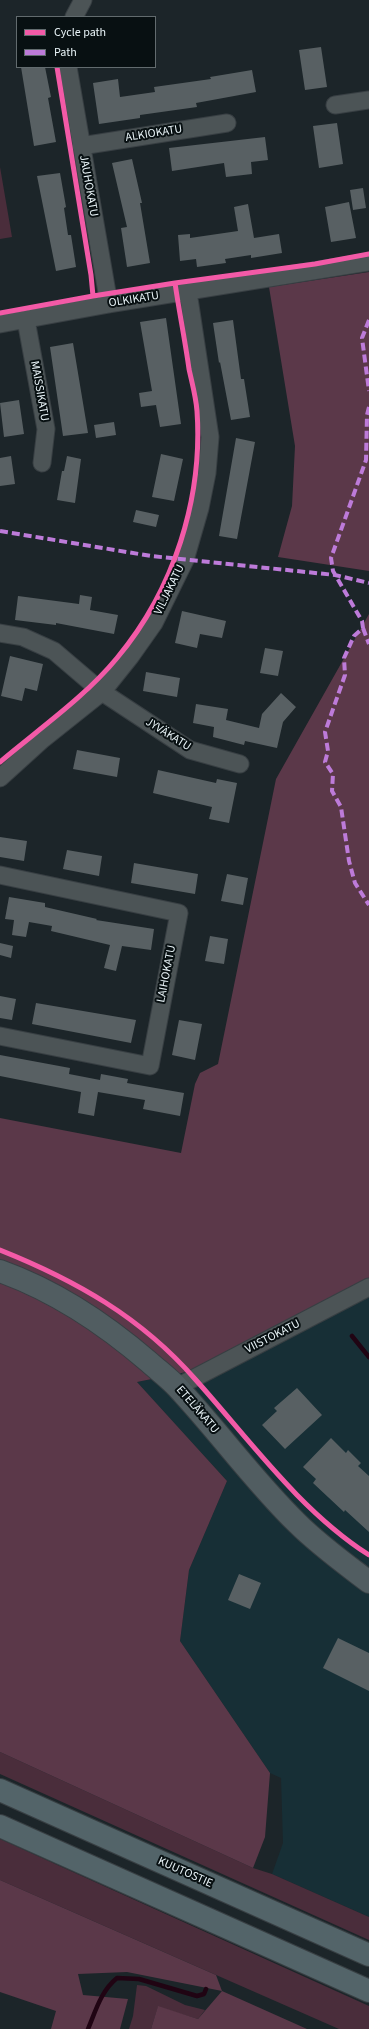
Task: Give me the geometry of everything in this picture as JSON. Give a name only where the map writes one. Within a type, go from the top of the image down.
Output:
[{"type":"highway","name":"KUUTOSTIE","points":[[0,1790],[369,1956]]},
{"type":"highway","points":[[0,1826],[369,1991]]},
{"type":"main road","name":"ETELÄKATU","points":[[0,1271],[21,1279],[83,1313],[116,1334],[177,1387],[296,1522],[329,1552],[369,1582]]},
{"type":"street","points":[[75,16],[83,0]]},
{"type":"street","name":"JAUHOKATU","points":[[68,68],[109,304]]},
{"type":"street","points":[[335,105],[369,100]]},
{"type":"street","name":"ALKIOKATU","points":[[81,146],[227,123]]},
{"type":"street","name":"OLKIKATU","points":[[0,324],[109,304],[268,280],[369,262]]},
{"type":"street","name":"VILJAKATU","points":[[0,778],[43,739],[102,692],[130,657],[154,623],[185,560],[200,508],[207,473],[210,437],[188,292]]},
{"type":"street","name":"MAISSIKATU","points":[[26,320],[46,428],[42,463]]},
{"type":"street","name":"JYVÄKATU","points":[[0,633],[23,637],[54,651],[102,692],[190,750],[240,764]]},
{"type":"street","name":"LAIHOKATU","points":[[0,875],[179,913],[150,1066],[0,1036]]},
{"type":"street","name":"VIISTOKATU","points":[[177,1387],[369,1287]]},
{"type":"shaded area","points":[[0,167],[12,237],[0,239]]},
{"type":"shaded area","points":[[369,272],[369,571],[278,557],[292,506],[295,446],[269,287]]},
{"type":"shaded area","points":[[369,614],[369,1281],[201,1369],[137,1382],[227,1481],[189,1570],[180,1641],[270,1773],[265,1837],[253,1868],[0,1752],[0,1118],[181,1153],[195,1084],[200,1073],[218,1064],[276,779]]},
{"type":"shaded area","points":[[369,1281],[369,1917],[272,1874],[283,1843],[281,1778],[270,1773],[180,1641],[189,1570],[227,1481],[137,1382],[201,1369]]},
{"type":"shaded area","points":[[0,1752],[253,1868],[272,1874],[369,1917],[369,1940],[0,1774]]},
{"type":"shaded area","points":[[0,1839],[369,2006],[369,2029],[339,2029],[0,1880]]},
{"type":"shaded area","points":[[0,1880],[216,1975],[222,1991],[127,1972],[78,1974],[83,1995],[128,1999],[120,2029],[51,2029],[56,2011],[0,1992]]},
{"type":"shaded area","points":[[137,1985],[146,1986],[185,2005],[205,2010],[198,2019],[158,2007],[151,2029],[129,2029],[133,2016]]},
{"type":"shaded area","points":[[222,1991],[307,2029],[151,2029],[158,2006],[198,2019]]},
{"type":"building","points":[[321,47],[327,87],[305,90],[299,50]]},
{"type":"building","points":[[21,68],[45,68],[51,97],[48,98],[56,142],[34,146]]},
{"type":"building","points":[[252,70],[256,92],[196,103],[197,107],[140,115],[140,118],[99,124],[93,83],[118,79],[120,97],[155,92],[154,87],[211,79],[210,77]]},
{"type":"building","points":[[337,123],[343,164],[319,168],[313,126]]},
{"type":"building","points":[[265,137],[268,160],[251,162],[252,174],[226,177],[224,163],[172,171],[169,148]]},
{"type":"building","points":[[132,159],[142,203],[140,203],[150,263],[127,267],[121,228],[127,227],[112,163]]},
{"type":"building","points":[[60,173],[66,207],[64,208],[68,235],[71,235],[76,267],[56,271],[37,176]]},
{"type":"building","points":[[363,188],[366,208],[353,210],[350,190]]},
{"type":"building","points":[[349,202],[356,238],[331,242],[325,207]]},
{"type":"building","points":[[248,204],[254,238],[279,234],[282,253],[251,258],[251,255],[225,259],[226,263],[197,267],[196,259],[180,261],[178,235],[190,234],[190,238],[238,231],[234,207]]},
{"type":"building","points":[[166,318],[181,424],[160,427],[156,405],[141,407],[139,393],[152,391],[140,322]]},
{"type":"building","points":[[233,320],[241,379],[244,379],[250,417],[231,420],[220,362],[219,363],[213,323]]},
{"type":"building","points":[[73,343],[88,433],[63,436],[50,347]]},
{"type":"building","points":[[19,400],[24,434],[4,437],[0,403]]},
{"type":"building","points":[[114,422],[116,435],[96,438],[94,425]]},
{"type":"building","points":[[236,438],[255,442],[237,539],[219,536]]},
{"type":"building","points":[[161,454],[183,459],[174,501],[152,497]]},
{"type":"building","points":[[11,456],[15,484],[0,486],[0,458]]},
{"type":"building","points":[[67,456],[81,459],[75,503],[57,500],[62,471],[64,471]]},
{"type":"building","points":[[136,510],[159,515],[156,527],[133,522]]},
{"type":"building","points":[[80,595],[92,597],[90,610],[118,615],[114,634],[56,623],[56,625],[15,620],[18,596],[79,604]]},
{"type":"building","points":[[182,611],[226,621],[222,638],[200,634],[197,648],[175,643]]},
{"type":"building","points":[[265,648],[283,651],[278,676],[260,673]]},
{"type":"building","points":[[10,656],[43,664],[37,691],[25,688],[22,701],[1,696]]},
{"type":"building","points":[[146,672],[180,678],[177,697],[143,691]]},
{"type":"building","points":[[281,693],[296,707],[283,722],[277,748],[245,741],[244,745],[213,737],[214,727],[193,723],[196,704],[228,709],[226,720],[259,728],[262,714]]},
{"type":"building","points":[[77,750],[120,758],[117,777],[73,769]]},
{"type":"building","points":[[158,770],[216,783],[217,779],[237,783],[229,823],[209,819],[212,807],[153,793]]},
{"type":"building","points":[[0,837],[27,841],[24,861],[0,857]]},
{"type":"building","points":[[67,850],[102,856],[99,876],[63,869]]},
{"type":"building","points":[[134,863],[198,874],[195,894],[131,883]]},
{"type":"building","points":[[227,874],[248,878],[243,905],[221,901]]},
{"type":"building","points":[[9,897],[45,903],[45,907],[97,919],[96,920],[154,929],[151,950],[122,946],[116,971],[104,968],[110,945],[51,931],[52,926],[29,922],[26,937],[12,935],[14,920],[5,919]]},
{"type":"building","points":[[210,936],[228,939],[224,964],[205,961]]},
{"type":"building","points":[[0,943],[13,946],[11,958],[0,955]]},
{"type":"building","points":[[0,996],[16,999],[12,1020],[0,1018]]},
{"type":"building","points":[[36,1003],[136,1020],[131,1043],[32,1024]]},
{"type":"building","points":[[179,1020],[202,1024],[195,1060],[172,1055]]},
{"type":"building","points":[[0,1055],[70,1068],[69,1074],[100,1080],[101,1074],[128,1079],[127,1083],[184,1093],[180,1116],[143,1109],[145,1100],[98,1092],[94,1116],[78,1113],[81,1092],[0,1076]]},
{"type":"building","points":[[297,1388],[322,1415],[285,1449],[262,1425],[277,1411],[274,1408]]},
{"type":"building","points":[[331,1438],[346,1453],[348,1450],[361,1463],[358,1466],[369,1476],[369,1532],[345,1510],[344,1512],[313,1483],[316,1479],[303,1467]]},
{"type":"building","points":[[239,1574],[261,1583],[250,1609],[228,1600]]},
{"type":"building","points":[[338,1638],[369,1653],[369,1691],[323,1668]]},
{"type":"waterway","points":[[352,1336],[369,1357]]},
{"type":"waterway","points":[[88,2029],[103,1995],[111,1983],[117,1978],[139,1979],[197,1996],[204,1994],[206,1989]]},
{"type":"marked path","points":[[369,320],[362,338],[369,391]]},
{"type":"marked path","points":[[369,407],[367,415],[366,460],[331,558],[333,571],[362,621],[363,628],[354,636],[344,658],[345,675],[325,732],[328,751],[325,762],[333,774],[332,791],[341,807],[349,861],[355,883],[369,905]]},
{"type":"marked path","points":[[0,531],[151,556],[335,575],[369,583]]},
{"type":"marked path","points":[[363,628],[369,644]]},
{"type":"cycle path","points":[[0,762],[91,686],[117,658],[137,631],[154,603],[169,573],[181,542],[195,477],[198,444],[195,395],[189,369],[175,283],[93,296],[91,275],[57,68]]},
{"type":"cycle path","points":[[175,283],[315,264],[369,254]]},
{"type":"cycle path","points":[[0,313],[93,296]]},
{"type":"cycle path","points":[[0,1250],[55,1274],[105,1302],[152,1337],[195,1379],[276,1473],[298,1496],[344,1537],[369,1555]]}]
